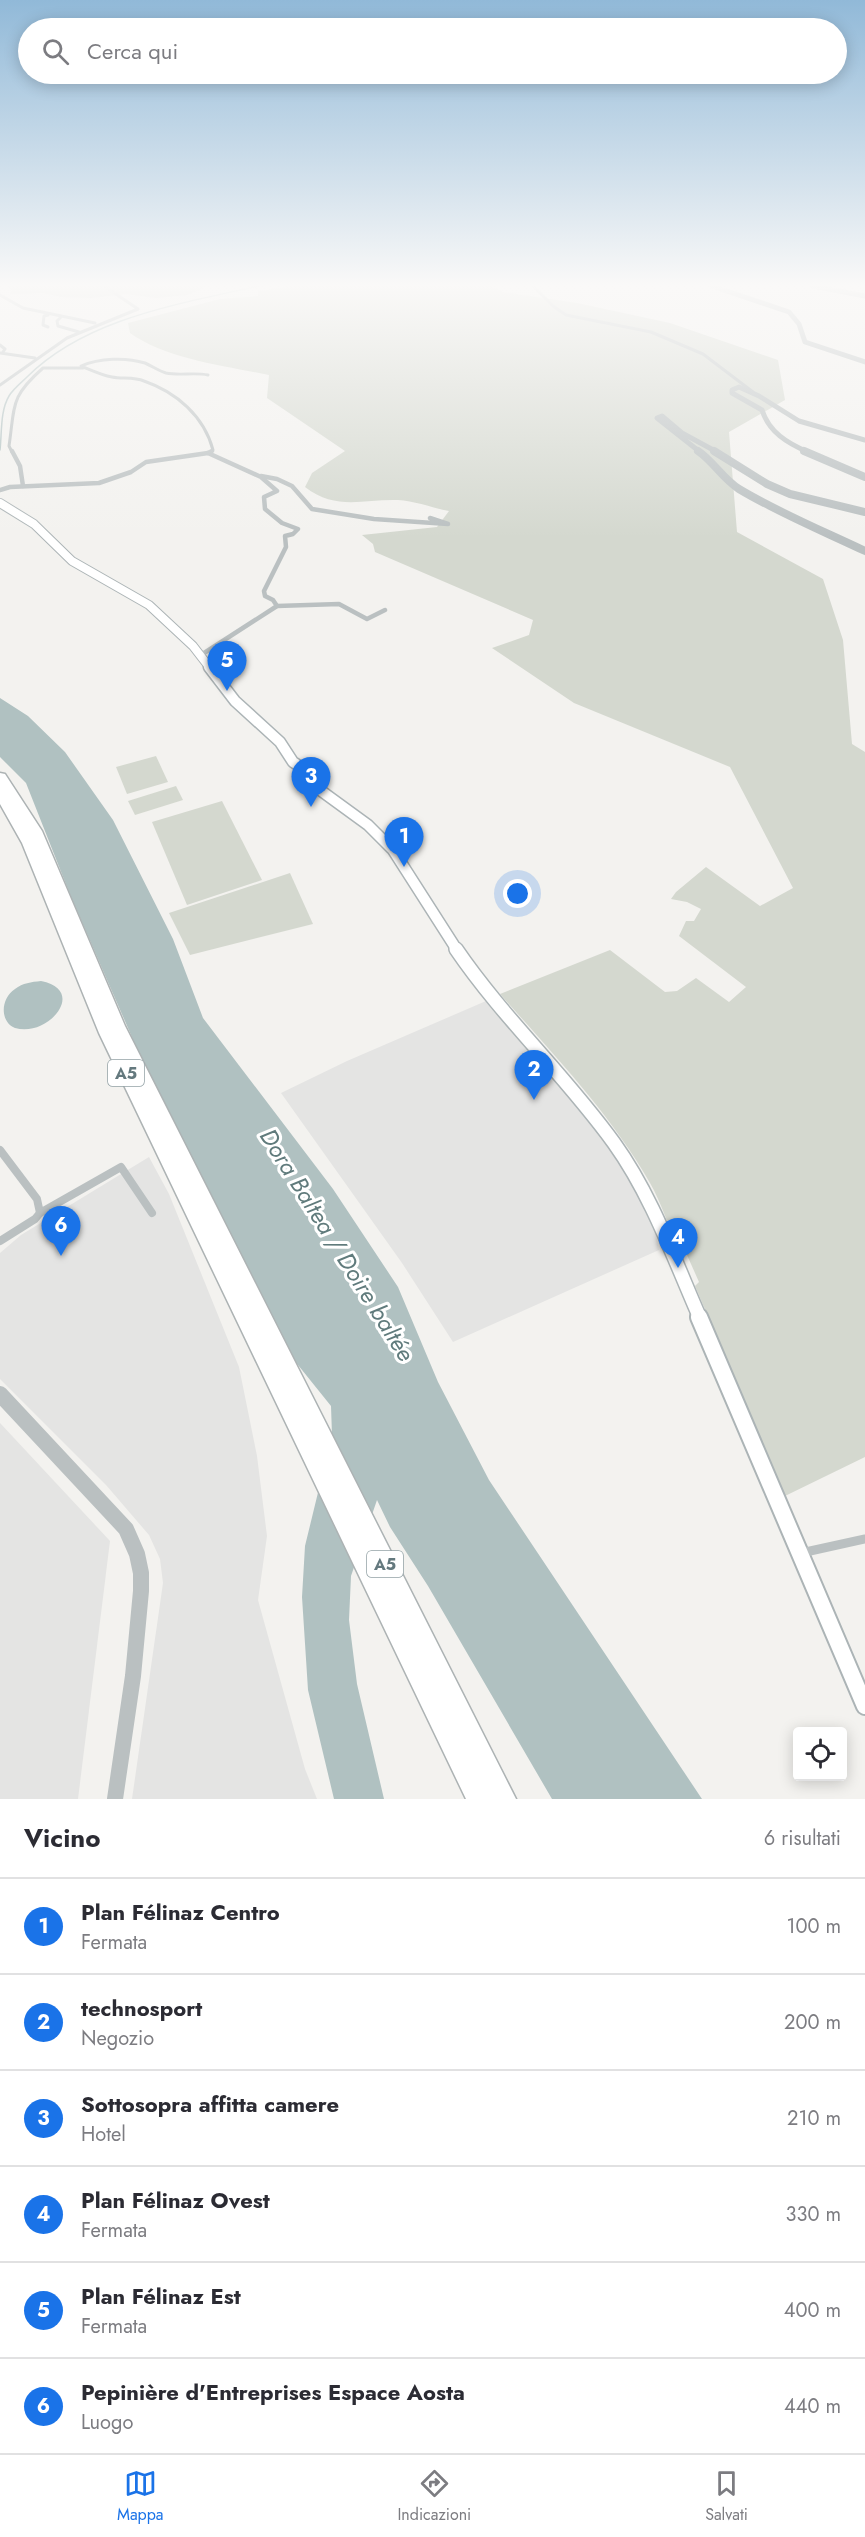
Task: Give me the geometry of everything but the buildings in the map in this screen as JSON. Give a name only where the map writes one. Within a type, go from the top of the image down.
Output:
[{"type":"highway","name":"A5","points":[[0,777],[35,831],[117,1026],[480,1799]]},
{"type":"highway","name":"A5","points":[[0,792],[29,843],[107,1034],[503,1799]]},
{"type":"main road","points":[[0,503],[34,524],[72,561],[149,605],[201,655],[235,701],[280,742],[293,762],[303,770],[309,782],[368,825],[393,850],[460,956],[612,1137],[633,1168],[650,1202],[865,1706]]},
{"type":"street","points":[[0,385],[22,370]]},
{"type":"street","points":[[23,486],[20,466],[9,446],[16,398],[23,386],[41,370]]},
{"type":"street","points":[[0,490],[23,486],[99,483],[131,472],[146,462],[208,453],[213,450],[210,438],[190,407],[164,390],[142,380],[110,376],[90,370]]},
{"type":"street","points":[[160,370],[167,373],[194,372],[208,375]]},
{"type":"street","points":[[724,370],[777,407]]},
{"type":"street","points":[[865,440],[805,423],[739,387],[732,390],[732,393],[762,410],[766,422],[787,443],[865,477]]},
{"type":"street","points":[[865,512],[790,494],[767,484],[735,462],[682,434],[662,416],[657,418],[710,459],[736,487],[775,509],[865,551]]},
{"type":"street","points":[[208,453],[261,477],[288,483],[300,492],[306,504],[312,508],[374,519],[448,524],[430,518]]},
{"type":"street","points":[[261,477],[276,491],[264,497],[265,509],[282,523],[298,529],[293,534],[285,536],[286,547],[264,591],[265,596],[273,600],[276,606]]},
{"type":"street","points":[[201,655],[276,606],[339,604],[368,619],[385,610]]},
{"type":"street","points":[[0,1150],[37,1199],[40,1213]]},
{"type":"street","points":[[0,1241],[35,1219],[40,1213],[121,1167],[152,1213]]},
{"type":"street","points":[[0,1394],[126,1529],[137,1554],[141,1573],[140,1602],[133,1676],[115,1799]]},
{"type":"street","points":[[801,1554],[865,1539]]},
{"type":"shaded area","points":[[242,370],[780,370],[785,400],[729,432],[737,532],[823,579],[843,640],[852,744],[865,752],[865,1457],[785,1496],[695,1286],[699,1282],[683,1246],[677,1246],[650,1183],[599,1108],[500,994],[610,950],[665,992],[677,991],[696,978],[729,1002],[746,987],[679,936],[686,921],[694,921],[701,909],[687,902],[671,899],[706,867],[760,906],[793,888],[730,767],[574,703],[492,648],[529,635],[533,620],[375,552],[373,544],[362,535],[437,527],[449,511],[398,500],[339,501],[328,499],[305,487],[312,473],[345,451],[267,398],[269,375]]},
{"type":"shaded area","points":[[156,756],[168,782],[127,794],[116,767]]},
{"type":"shaded area","points":[[176,786],[183,800],[135,815],[128,801]]},
{"type":"shaded area","points":[[222,801],[262,880],[187,905],[152,822]]},
{"type":"shaded area","points":[[290,873],[313,924],[190,955],[169,913]]},
{"type":"shaded area","points":[[486,1001],[590,1120],[630,1177],[656,1234],[659,1250],[453,1342],[402,1263],[281,1093],[347,1061]]},
{"type":"shaded area","points":[[149,1157],[169,1194],[239,1367],[257,1456],[267,1536],[258,1600],[305,1769],[317,1799],[132,1799],[163,1583],[160,1559],[149,1535],[106,1485],[0,1379],[0,1253],[21,1235]]},
{"type":"shaded area","points":[[0,1423],[110,1541],[78,1799],[0,1799]]},
{"type":"water","name":"Dora Baltea / Doire baltée","points":[[0,698],[28,716],[65,752],[113,820],[173,939],[203,1018],[333,1189],[398,1287],[438,1382],[489,1480],[702,1799],[552,1799],[428,1586],[390,1527],[377,1500],[351,1576],[349,1620],[357,1684],[384,1799],[334,1799],[308,1690],[302,1597],[305,1546],[332,1435],[331,1406],[294,1360],[141,1058],[71,897],[26,783],[0,757]]},
{"type":"water","points":[[41,981],[55,986],[61,994],[62,1002],[58,1012],[40,1026],[28,1029],[15,1028],[10,1025],[4,1016],[4,1004],[10,993],[24,984]]},
{"type":"waterway","points":[[0,450],[6,402],[20,383],[36,370]]},
{"type":"place","name":"Plan Félinaz Est","points":[[227,691]]},
{"type":"place","name":"Sottosopra affitta camere","points":[[311,807]]},
{"type":"place","name":"Plan Félinaz Centro","points":[[404,867]]},
{"type":"place","name":"technosport","points":[[534,1100]]},
{"type":"place","name":"Pepinière d'Entreprises Espace Aosta","points":[[61,1256]]},
{"type":"place","name":"Plan Félinaz Ovest","points":[[678,1268]]}]
